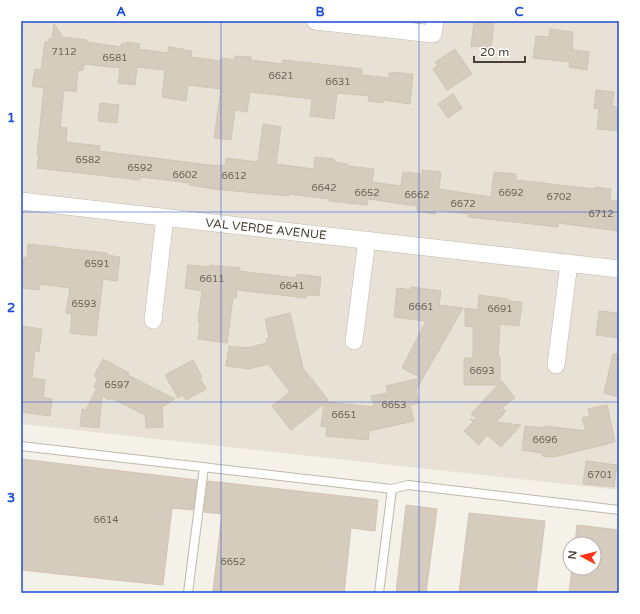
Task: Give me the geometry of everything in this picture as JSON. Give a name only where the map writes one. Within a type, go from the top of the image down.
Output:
[{"type":"street","points":[[315,21],[434,28]]},
{"type":"street","name":"VAL VERDE AVENUE","points":[[21,201],[619,269]]},
{"type":"street","points":[[153,320],[165,218]]},
{"type":"street","points":[[354,341],[367,240]]},
{"type":"street","points":[[556,365],[569,263]]},
{"type":"lane","points":[[21,446],[392,489],[408,485],[619,510]]},
{"type":"lane","points":[[188,593],[204,467]]},
{"type":"lane","points":[[379,593],[392,489]]},
{"type":"shaded area","points":[[23,21],[619,21],[619,490],[21,424],[21,35]]},
{"type":"building","points":[[474,21],[494,21],[491,48],[471,46]]},
{"type":"building","points":[[54,24],[63,37],[121,47],[121,44],[127,44],[127,42],[140,44],[139,49],[168,53],[168,47],[184,49],[192,51],[191,57],[221,61],[222,58],[235,60],[235,56],[251,57],[251,60],[282,64],[283,60],[362,69],[362,75],[389,78],[389,73],[392,72],[413,74],[410,104],[383,100],[383,103],[368,101],[369,96],[337,93],[334,119],[310,116],[312,99],[250,92],[247,112],[235,110],[231,140],[214,138],[221,89],[188,85],[186,101],[162,97],[165,70],[137,67],[135,85],[118,83],[120,68],[84,64],[83,70],[78,70],[76,92],[64,90],[60,127],[67,128],[66,142],[100,146],[99,151],[225,166],[226,158],[258,162],[263,124],[281,127],[276,164],[314,169],[315,157],[334,159],[334,162],[347,164],[347,166],[374,169],[372,182],[401,186],[403,172],[422,174],[422,170],[441,172],[439,189],[491,197],[494,172],[516,174],[516,180],[595,189],[595,187],[611,189],[610,200],[619,201],[619,231],[558,223],[558,227],[468,217],[469,214],[435,210],[435,214],[417,211],[417,206],[368,199],[367,205],[329,201],[329,199],[289,194],[289,196],[214,189],[189,185],[190,183],[140,177],[140,180],[37,168],[39,154],[37,154],[44,88],[32,86],[35,69],[41,70],[45,42],[49,42],[49,39],[52,39]]},
{"type":"building","points":[[550,29],[573,32],[573,50],[589,52],[587,70],[569,67],[570,62],[533,58],[536,36],[549,37]]},
{"type":"building","points":[[455,49],[472,74],[447,90],[433,69],[438,65],[435,62]]},
{"type":"building","points":[[596,90],[614,92],[612,106],[619,107],[619,131],[597,129],[599,109],[594,108]]},
{"type":"building","points":[[453,94],[462,108],[448,118],[438,104]]},
{"type":"building","points":[[100,103],[119,105],[117,123],[98,121]]},
{"type":"building","points":[[28,244],[107,253],[107,255],[120,257],[117,281],[103,279],[96,336],[70,333],[72,314],[66,313],[70,288],[40,284],[39,290],[21,288],[24,257],[27,258]]},
{"type":"building","points":[[188,265],[209,267],[210,265],[240,268],[239,271],[297,278],[297,274],[321,277],[319,296],[307,295],[306,298],[237,290],[236,298],[233,298],[227,343],[198,339],[200,322],[198,322],[202,291],[185,288]]},
{"type":"building","points":[[411,287],[441,291],[439,305],[463,308],[416,390],[419,403],[410,405],[414,421],[369,431],[368,440],[326,436],[327,427],[321,426],[324,404],[291,430],[272,406],[290,392],[268,364],[249,369],[226,366],[229,346],[246,348],[267,343],[266,339],[269,338],[265,319],[290,313],[303,368],[328,400],[327,402],[374,407],[371,396],[388,393],[386,386],[421,378],[402,368],[426,321],[394,317],[397,288],[411,290]]},
{"type":"building","points":[[479,295],[508,299],[508,301],[522,302],[519,326],[500,324],[498,357],[500,357],[500,383],[502,381],[515,398],[502,408],[506,411],[496,422],[521,425],[501,447],[487,435],[479,445],[464,431],[473,422],[470,419],[475,420],[476,418],[471,414],[498,385],[464,385],[464,358],[473,358],[473,327],[465,326],[465,308],[478,310]]},
{"type":"building","points":[[599,311],[619,313],[619,338],[596,335]]},
{"type":"building","points":[[21,326],[42,329],[39,352],[35,351],[32,378],[45,380],[43,397],[52,399],[50,416],[21,412]]},
{"type":"building","points":[[613,354],[619,354],[619,397],[604,393]]},
{"type":"building","points":[[103,359],[129,373],[128,375],[175,399],[162,407],[163,427],[146,428],[145,415],[111,398],[110,400],[102,396],[99,428],[80,426],[82,409],[86,410],[97,388],[94,387],[98,378],[94,376]]},
{"type":"building","points":[[193,360],[202,377],[200,378],[206,389],[186,400],[183,395],[178,398],[165,375]]},
{"type":"building","points":[[607,405],[615,442],[554,457],[542,456],[542,453],[522,450],[525,426],[544,428],[545,426],[586,431],[582,418],[590,416],[588,409]]},
{"type":"building","points":[[21,459],[197,480],[193,510],[172,508],[163,585],[21,570]]},
{"type":"building","points":[[586,461],[617,465],[614,487],[583,484]]},
{"type":"building","points":[[208,481],[378,500],[375,531],[351,528],[344,593],[233,593],[213,591],[222,514],[204,512]]},
{"type":"building","points":[[406,505],[437,509],[426,593],[396,593]]},
{"type":"building","points":[[469,513],[545,521],[536,593],[459,593]]},
{"type":"building","points":[[577,525],[619,530],[619,593],[569,593],[571,576],[602,576],[602,536],[576,536]]}]
